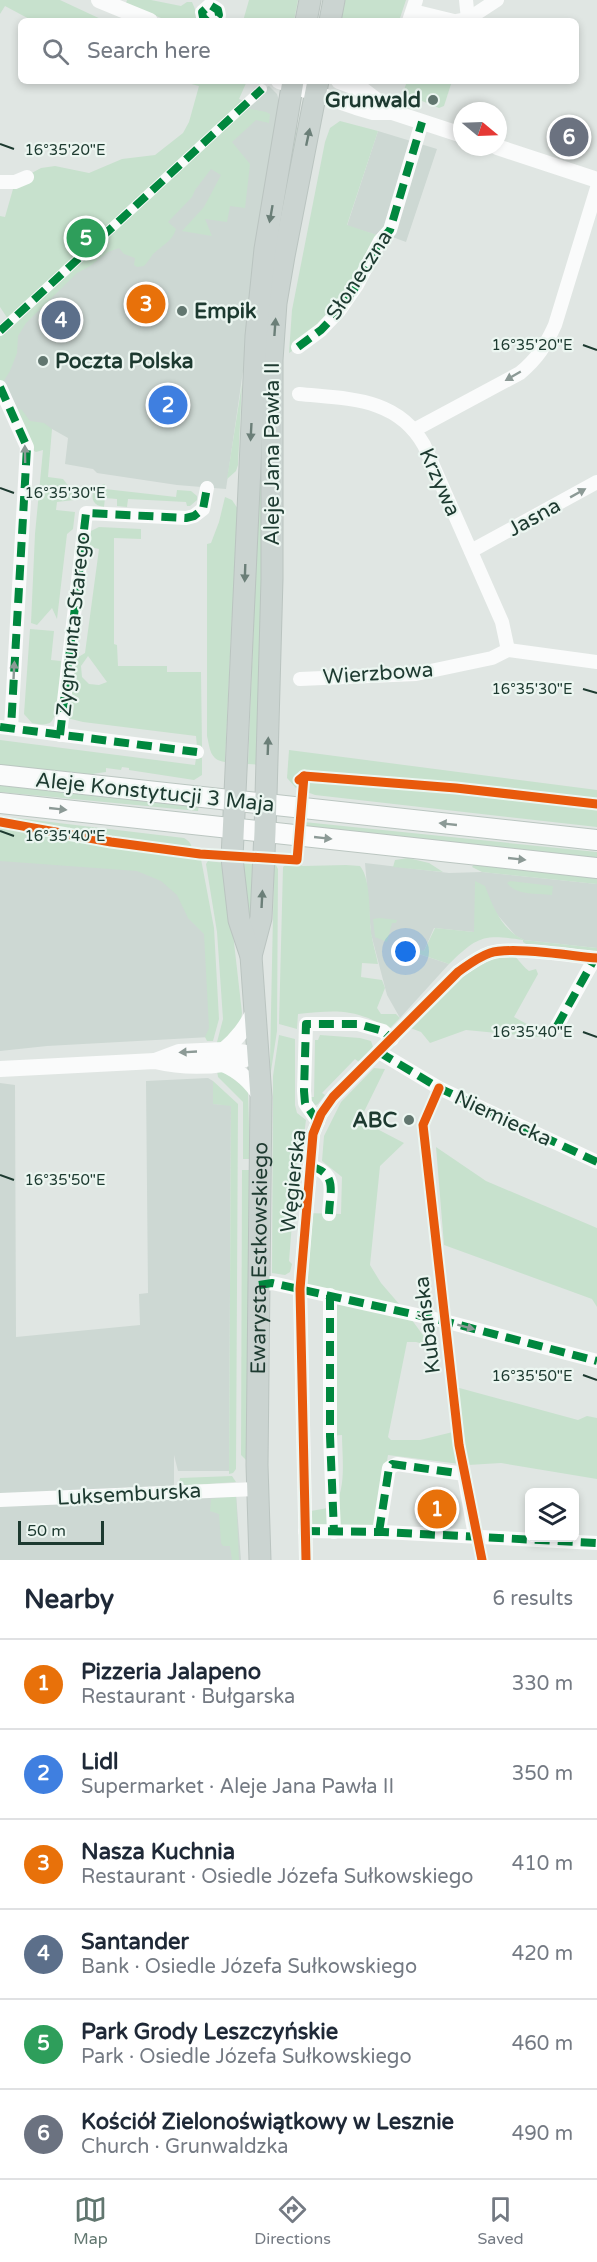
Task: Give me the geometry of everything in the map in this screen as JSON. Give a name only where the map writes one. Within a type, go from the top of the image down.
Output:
[{"type":"main road","points":[[307,18],[310,0]]},
{"type":"main road","points":[[331,18],[334,0]]},
{"type":"main road","name":"Aleje Jana Pawła II","points":[[233,828],[256,336],[265,249],[288,84]]},
{"type":"main road","name":"Aleje Jana Pawła II","points":[[265,832],[272,579],[272,360],[284,256],[317,88]]},
{"type":"main road","name":"Aleje Konstytucji 3 Maja","points":[[0,775],[597,840]]},
{"type":"main road","name":"Aleje Konstytucji 3 Maja","points":[[0,803],[597,868]]},
{"type":"main road","name":"Ewarysta Estkowskiego","points":[[233,828],[232,858],[238,920],[251,956],[261,1097],[258,1489],[260,1560]]},
{"type":"main road","name":"Ewarysta Estkowskiego","points":[[251,956],[261,918],[265,832]]},
{"type":"street","points":[[99,0],[143,18]]},
{"type":"street","points":[[461,18],[466,0]]},
{"type":"street","points":[[464,18],[496,0]]},
{"type":"street","points":[[205,18],[202,14],[206,3],[218,10],[219,15],[216,18]]},
{"type":"street","points":[[413,11],[450,18]]},
{"type":"street","points":[[294,84],[317,88],[373,112],[392,112],[453,132]]},
{"type":"street","points":[[347,84],[363,90],[392,112]]},
{"type":"street","points":[[0,331],[262,89]]},
{"type":"street","name":"Słoneczna","points":[[298,347],[321,330],[339,311],[357,285],[380,241],[390,230],[422,122]]},
{"type":"street","points":[[507,150],[597,180]]},
{"type":"street","points":[[0,182],[15,182],[27,177]]},
{"type":"street","points":[[414,430],[520,373],[535,361],[546,344],[565,294],[597,188]]},
{"type":"street","points":[[0,387],[27,447],[5,727]]},
{"type":"street","name":"Krzywa","points":[[299,394],[366,401],[381,406],[414,430],[424,445],[502,622],[508,650]]},
{"type":"street","name":"Jasna","points":[[471,551],[597,482]]},
{"type":"street","name":"Zygmunta Starego","points":[[60,735],[86,513],[186,518],[194,516],[203,509],[207,488]]},
{"type":"street","name":"Wierzbowa","points":[[300,679],[416,674],[492,658],[508,650],[597,662]]},
{"type":"street","name":"Zygmunta Starego","points":[[5,727],[197,752]]},
{"type":"street","name":"Węgierska","points":[[306,1560],[300,1288],[313,1134],[321,1114],[333,1097],[458,972],[491,953],[508,951],[596,958],[557,1026]]},
{"type":"street","points":[[223,1057],[246,1028],[255,1010]]},
{"type":"street","name":"Węgierska","points":[[318,1122],[305,1103],[306,1024],[358,1024],[382,1031],[392,1039]]},
{"type":"street","name":"Niemiecka","points":[[380,1052],[439,1088],[597,1162]]},
{"type":"street","points":[[0,1069],[155,1061],[179,1067],[223,1057],[258,1055]]},
{"type":"street","points":[[223,1057],[249,1079],[261,1097]]},
{"type":"street","name":"Kubańska","points":[[439,1088],[423,1125],[459,1445],[482,1560]]},
{"type":"street","name":"Węgierska","points":[[310,1166],[322,1170],[330,1180],[329,1214]]},
{"type":"street","points":[[259,1285],[272,1283],[369,1303],[597,1361]]},
{"type":"street","points":[[330,1295],[330,1436],[334,1532]]},
{"type":"street","points":[[379,1532],[389,1468],[392,1464],[464,1474]]},
{"type":"street","name":"Luksemburska","points":[[0,1500],[258,1489]]},
{"type":"street","points":[[305,1532],[379,1532],[597,1543]]},
{"type":"shaded area","points":[[269,86],[277,94],[281,107],[226,489],[177,485],[97,473],[93,469],[65,464],[68,438],[52,429],[17,425],[5,396],[0,331],[262,89]]},
{"type":"shaded area","points":[[378,131],[437,149],[406,242],[347,226]]},
{"type":"shaded area","points":[[0,857],[154,869],[173,883],[206,930],[210,1037],[47,1046],[0,1051]]},
{"type":"shaded area","points":[[365,863],[449,873],[482,872],[597,884],[597,948],[524,940],[516,936],[494,911],[484,886],[474,932],[434,928],[424,951],[419,954],[449,964],[400,1018],[387,995],[371,934]]},
{"type":"shaded area","points":[[208,1078],[213,1081],[213,1104],[231,1105],[229,1471],[178,1471],[174,1455],[174,1497],[236,1494],[241,1560],[0,1560],[0,1083],[15,1085],[16,1337],[140,1325],[139,1294],[148,1293],[146,1081]]},
{"type":"green space","points":[[0,0],[60,0],[99,18],[27,18],[5,6],[0,14]]},
{"type":"green space","points":[[127,0],[151,0],[181,6],[192,2],[199,18],[161,18],[126,3]]},
{"type":"green space","points":[[249,0],[298,0],[295,18],[244,18]]},
{"type":"green space","points":[[338,0],[406,0],[400,18],[335,18]]},
{"type":"green space","points":[[191,84],[246,84],[239,99],[247,102],[241,107],[270,114],[269,123],[256,120],[232,142],[250,164],[245,208],[230,206],[227,222],[205,219],[212,236],[182,231],[204,207],[221,175],[211,169],[192,197],[168,222],[176,229],[172,237],[153,254],[144,266],[134,265],[135,258],[124,254],[119,248],[108,252],[77,273],[26,323],[18,336],[17,353],[10,371],[0,387],[0,331],[10,322],[0,307],[0,216],[5,217],[15,182],[41,168],[55,166],[89,173],[122,159],[155,155],[183,133],[189,122],[199,86]]},
{"type":"green space","name":"Grunwald","points":[[406,84],[451,84],[444,106],[439,108],[405,94]]},
{"type":"green space","points":[[340,121],[378,131],[347,225],[383,237],[366,268],[311,339],[289,353],[292,310],[325,142],[330,128]]},
{"type":"green space","points":[[291,127],[297,128],[276,240],[261,765],[248,764],[254,619],[252,547],[263,337]]},
{"type":"green space","points":[[242,383],[238,465],[236,471],[227,479]]},
{"type":"green space","points":[[15,408],[22,410],[30,421],[44,423],[52,429],[48,477],[63,479],[74,493],[74,500],[57,502],[56,510],[75,512],[73,529],[67,534],[57,619],[52,608],[37,625],[31,623],[35,534],[43,450],[36,452],[27,447]]},
{"type":"green space","points":[[105,484],[105,489],[176,497],[177,490],[191,491],[197,496],[197,500],[187,506],[186,502],[128,499],[127,507],[117,506],[117,499],[105,498],[104,507],[95,504],[92,496],[94,490]]},
{"type":"green space","points":[[225,497],[232,500],[240,512],[239,559],[232,614],[225,762],[216,759],[210,749],[207,736],[207,544],[211,543]]},
{"type":"green space","points":[[99,527],[141,529],[141,539],[114,538],[114,644],[117,645],[118,666],[167,666],[167,672],[201,672],[202,747],[197,747],[196,736],[83,722],[63,717],[67,664],[85,653],[99,549],[86,546],[91,531]],"holes":[[[88,656],[107,682],[99,685],[89,684],[82,677],[81,666]]]},
{"type":"green space","points":[[30,629],[54,631],[51,660],[61,661],[56,711],[51,722],[47,724],[32,723],[24,714]]},
{"type":"green space","points":[[0,740],[195,765],[196,758],[202,758],[202,775],[194,780],[122,767],[121,770],[106,768],[106,772],[85,775],[0,765]]},
{"type":"green space","points":[[289,750],[597,790],[597,827],[315,795],[296,788],[287,778]]},
{"type":"green space","points":[[0,782],[199,805],[198,811],[0,792]]},
{"type":"green space","points":[[0,816],[184,838],[188,841],[192,853],[200,854],[214,928],[219,1019],[213,1041],[207,1041],[205,1037],[209,1028],[204,934],[188,918],[177,895],[161,881],[137,871],[0,861]]},
{"type":"green space","points":[[304,822],[597,852],[597,858],[304,828]]},
{"type":"green space","points":[[408,858],[429,863],[443,872],[393,867],[395,860]]},
{"type":"green space","points":[[208,861],[225,863],[242,1013],[240,1026],[216,1046],[223,1019],[217,932],[206,864]]},
{"type":"green space","points":[[240,863],[252,864],[251,934]]},
{"type":"green space","points":[[287,864],[360,866],[364,872],[378,964],[362,963],[361,977],[382,980],[385,988],[377,1008],[381,1014],[396,1014],[400,1018],[389,1029],[366,1017],[334,1011],[298,1014],[297,1029],[279,1024],[283,867]]},
{"type":"green space","points":[[474,864],[597,878],[597,884],[482,872],[472,867]]},
{"type":"green space","points":[[274,865],[278,869],[277,1031],[271,1071],[271,1160],[268,1160]]},
{"type":"green space","points":[[475,881],[485,886],[499,917],[516,936],[524,940],[597,948],[597,951],[526,944],[523,940],[499,937],[482,939],[467,948],[449,964],[419,954],[420,950],[424,951],[435,928],[474,932]]},
{"type":"green space","points":[[510,881],[553,886],[552,895],[516,890],[507,883]]},
{"type":"green space","points":[[373,919],[397,920],[396,923],[392,923],[387,942],[375,937]]},
{"type":"green space","points":[[508,951],[529,971],[536,969],[538,974],[514,1017],[545,1034],[540,1037],[466,1030],[430,1043],[421,1032],[405,1026],[458,972]]},
{"type":"green space","points":[[279,1035],[295,1039],[295,1105],[297,1113],[306,1120],[304,1135],[299,1135],[289,1261],[292,1264],[290,1272],[285,1275],[272,1273],[273,1076]]},
{"type":"green space","points":[[320,1035],[360,1038],[371,1041],[373,1047],[359,1062],[355,1059],[322,1093],[325,1095],[314,1106],[304,1097],[314,1097],[315,1040],[318,1040]]},
{"type":"green space","points":[[374,1068],[385,1069],[360,1120],[404,1143],[380,1166],[370,1265],[381,1283],[431,1346],[407,1342],[388,1437],[391,1440],[420,1440],[457,1431],[452,1386],[578,1420],[587,1416],[597,1418],[597,1479],[501,1463],[468,1465],[388,1455],[376,1525],[309,1528],[311,1511],[333,1507],[337,1500],[342,1483],[343,1463],[342,1435],[330,1436],[330,1295],[300,1289],[306,1213],[341,1214],[342,1177],[322,1161],[324,1136],[341,1102]]},
{"type":"green space","points":[[217,1071],[223,1071],[248,1090],[250,1159],[243,1159],[243,1102],[218,1077]]},
{"type":"green space","points":[[213,1081],[238,1104],[236,1469],[229,1474],[231,1106],[213,1104]]},
{"type":"green space","points":[[436,1147],[486,1181],[597,1228],[597,1307],[592,1299],[444,1245]]},
{"type":"green space","points":[[242,1170],[249,1170],[248,1460],[241,1455]]},
{"type":"green space","points":[[232,1476],[236,1482],[178,1486],[180,1478]]},
{"type":"green space","points":[[236,1496],[239,1560],[232,1560],[230,1546],[223,1546],[221,1543],[219,1514],[210,1511],[211,1499]]},
{"type":"marked path","points":[[204,18],[202,12],[210,5],[218,10],[219,15],[216,18]]},
{"type":"marked path","points":[[0,331],[262,89]]},
{"type":"marked path","points":[[298,347],[321,330],[339,311],[357,285],[380,241],[390,230],[422,122]]},
{"type":"marked path","points":[[0,387],[27,447],[11,728]]},
{"type":"marked path","points":[[60,735],[86,513],[186,518],[194,516],[203,509],[207,488]]},
{"type":"marked path","points":[[0,727],[197,752]]},
{"type":"marked path","points":[[557,1026],[595,958]]},
{"type":"marked path","points":[[318,1122],[305,1103],[306,1024],[358,1024],[383,1031],[392,1039]]},
{"type":"marked path","points":[[379,1052],[439,1088],[597,1162]]},
{"type":"marked path","points":[[310,1166],[319,1169],[329,1178],[331,1190],[329,1214]]},
{"type":"marked path","points":[[259,1285],[272,1283],[444,1321],[597,1361]]},
{"type":"marked path","points":[[330,1295],[330,1436],[334,1532]]},
{"type":"marked path","points":[[379,1532],[389,1468],[392,1464],[464,1474]]},
{"type":"marked path","points":[[305,1531],[383,1532],[597,1543]]},
{"type":"cycle path","points":[[299,780],[304,776],[456,788],[597,804]]},
{"type":"cycle path","points":[[0,822],[111,842],[200,854],[297,860],[304,776]]},
{"type":"cycle path","points":[[306,1560],[300,1289],[313,1134],[321,1114],[333,1097],[458,972],[477,959],[500,951],[542,952],[597,958]]},
{"type":"cycle path","points":[[439,1088],[423,1125],[459,1445],[482,1560]]},
{"type":"place","name":"Grunwald","points":[[433,100]]},
{"type":"place","name":"Kościół Zielonoświątkowy w Lesznie","points":[[569,137]]},
{"type":"place","name":"Park Grody Leszczyńskie","points":[[86,238]]},
{"type":"place","name":"Nasza Kuchnia","points":[[146,304]]},
{"type":"place","name":"Empik","points":[[182,311]]},
{"type":"place","name":"Santander","points":[[61,320]]},
{"type":"place","name":"Poczta Polska","points":[[43,361]]},
{"type":"place","name":"Lidl","points":[[168,405]]},
{"type":"place","name":"ABC","points":[[409,1120]]},
{"type":"place","name":"Pizzeria Jalapeno","points":[[437,1509]]}]
